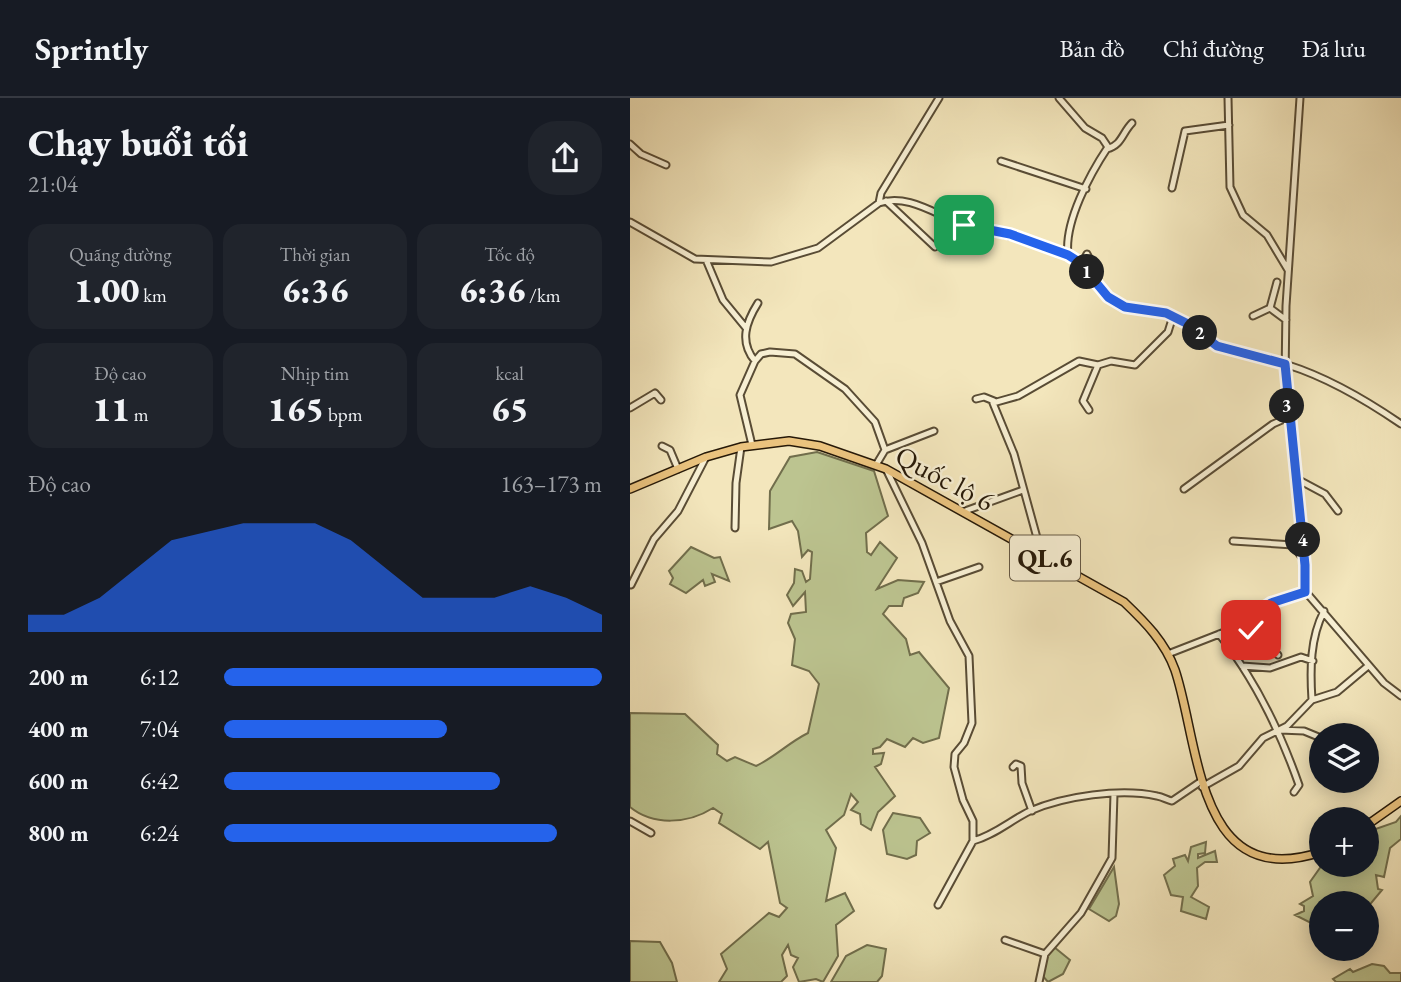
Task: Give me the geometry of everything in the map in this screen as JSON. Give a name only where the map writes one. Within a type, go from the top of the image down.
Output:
[{"type":"highway","name":"Quốc lộ 6","points":[[630,489],[706,457],[752,445],[806,443],[886,469],[1124,602],[1148,625],[1168,654],[1178,682],[1201,784],[1217,820],[1247,849],[1284,859],[1309,854]]},
{"type":"highway","points":[[1379,817],[1401,801]]},
{"type":"street","points":[[935,247],[882,202],[881,193],[939,98]]},
{"type":"street","points":[[1059,98],[1085,128],[1108,145],[1067,234],[1068,255]]},
{"type":"street","points":[[1228,98],[1230,187],[1243,215],[1267,234],[1288,270]]},
{"type":"street","points":[[1300,98],[1288,270],[1285,364],[1305,565],[1305,592],[1324,611],[1368,666],[1401,696]]},
{"type":"street","points":[[1107,149],[1120,142],[1125,130],[1132,123]]},
{"type":"street","points":[[1172,188],[1185,131],[1229,125]]},
{"type":"street","points":[[630,144],[642,154],[666,165]]},
{"type":"street","points":[[1001,161],[1086,189]]},
{"type":"street","points":[[630,222],[683,254],[707,262],[761,263],[798,257],[831,241],[882,202],[916,205],[964,225],[1010,234],[1068,255],[1081,265],[1108,297],[1125,307],[1172,316],[1217,346],[1285,364],[1351,393],[1401,425]]},
{"type":"street","points":[[1081,265],[1087,254],[1097,273],[1095,282]]},
{"type":"street","points":[[707,262],[723,300],[746,328]]},
{"type":"street","points":[[1253,316],[1270,308],[1277,282]]},
{"type":"street","points":[[755,361],[747,347],[746,328],[758,303]]},
{"type":"street","points":[[1270,308],[1286,320]]},
{"type":"street","points":[[976,399],[984,397],[994,401],[1018,396],[1079,361],[1098,365],[1111,361],[1135,365],[1168,331],[1172,316]]},
{"type":"street","points":[[752,445],[740,395],[755,361],[761,354],[769,352],[795,354],[813,364],[850,393],[865,414],[875,422],[885,450]]},
{"type":"street","points":[[1089,410],[1083,401],[1098,365]]},
{"type":"street","points":[[630,408],[654,393],[660,400]]},
{"type":"street","points":[[994,401],[993,408],[1011,444],[1042,556]]},
{"type":"street","points":[[1184,489],[1273,424],[1289,417]]},
{"type":"street","points":[[876,465],[885,450],[934,431]]},
{"type":"street","points":[[662,446],[670,450],[678,469]]},
{"type":"street","points":[[735,528],[736,483],[741,447]]},
{"type":"street","points":[[631,585],[653,539],[678,511],[706,457]]},
{"type":"street","points":[[886,469],[922,543],[950,621],[969,656],[972,723],[964,743],[955,754],[954,767],[962,800],[973,821],[974,841],[939,905]]},
{"type":"street","points":[[1297,479],[1325,494],[1338,512]]},
{"type":"street","points":[[965,512],[1023,490]]},
{"type":"street","points":[[1233,541],[1295,545],[1305,565]]},
{"type":"street","points":[[936,582],[979,567]]},
{"type":"street","points":[[1168,654],[1219,634],[1271,603],[1305,592]]},
{"type":"street","points":[[1312,700],[1315,631],[1324,611]]},
{"type":"street","points":[[1243,621],[1278,655]]},
{"type":"street","points":[[1219,634],[1242,666],[1280,730],[1299,785],[1294,792]]},
{"type":"street","points":[[1242,666],[1270,668],[1300,657],[1313,661]]},
{"type":"street","points":[[974,841],[1032,811],[1067,799],[1114,794],[1155,795],[1172,801],[1239,766],[1259,742],[1280,730],[1312,700],[1337,692],[1368,666]]},
{"type":"street","points":[[1280,730],[1309,733]]},
{"type":"street","points":[[1013,767],[1016,764],[1021,766],[1032,811]]},
{"type":"street","points":[[1039,982],[1045,954],[1081,914],[1112,858],[1114,794]]},
{"type":"street","points":[[630,821],[651,833]]},
{"type":"street","points":[[1005,940],[1045,954]]},
{"type":"green space","points":[[817,452],[874,471],[888,516],[866,533],[867,552],[871,555],[880,542],[897,558],[877,589],[898,580],[924,582],[918,593],[904,598],[902,606],[889,606],[883,614],[906,639],[910,655],[919,652],[949,688],[939,738],[923,743],[913,738],[905,747],[887,739],[880,747],[873,749],[873,754],[884,753],[881,764],[875,767],[895,796],[878,812],[871,830],[861,824],[860,814],[851,810],[858,802],[851,794],[844,815],[826,830],[836,848],[826,901],[845,893],[854,911],[836,925],[838,956],[823,982],[816,979],[799,982],[793,967],[798,958],[791,955],[788,945],[782,955],[787,976],[781,982],[719,982],[727,969],[721,954],[769,913],[779,917],[787,908],[780,903],[768,842],[760,849],[719,823],[722,814],[713,808],[693,817],[671,821],[649,817],[630,807],[630,713],[685,714],[718,745],[717,754],[727,761],[735,757],[756,766],[808,733],[819,684],[809,671],[792,665],[795,639],[788,623],[791,614],[806,612],[805,592],[793,606],[787,595],[794,583],[795,569],[802,571],[806,582],[810,579],[812,552],[808,550],[802,557],[798,531],[792,521],[769,529],[770,491],[790,457]]},
{"type":"green space","points":[[691,547],[714,558],[720,557],[729,581],[712,574],[715,582],[705,586],[703,580],[686,593],[670,584],[673,578],[669,571]]},
{"type":"green space","points":[[893,813],[920,818],[930,833],[917,841],[916,855],[907,859],[887,854],[883,830]]},
{"type":"green space","points":[[1401,816],[1401,839],[1390,848],[1384,877],[1379,876],[1379,828],[1396,822]]},
{"type":"green space","points":[[1206,842],[1205,853],[1198,854],[1198,858],[1215,851],[1217,862],[1205,862],[1197,868],[1198,886],[1191,897],[1209,907],[1206,919],[1181,911],[1183,897],[1171,895],[1164,875],[1175,866],[1173,859],[1185,855],[1188,861],[1191,847]]},
{"type":"green space","points":[[1114,867],[1119,904],[1116,916],[1109,921],[1089,909]]},
{"type":"green space","points":[[1314,877],[1376,877],[1378,889],[1382,890],[1379,894],[1379,891],[1312,891],[1310,882]]},
{"type":"green space","points":[[1309,898],[1309,922],[1295,915],[1304,911],[1304,906],[1300,904]]},
{"type":"green space","points":[[630,941],[660,942],[672,963],[677,982],[630,982]]},
{"type":"green space","points":[[867,945],[886,949],[882,976],[877,982],[831,982],[846,956]]},
{"type":"green space","points":[[1054,947],[1070,960],[1063,974],[1048,982],[1041,974],[1045,958]]},
{"type":"green space","points":[[1372,964],[1384,966],[1390,973],[1401,973],[1401,982],[1336,982],[1333,979],[1350,969],[1353,972]]},
{"type":"route","points":[[964,225],[1010,234],[1068,255],[1079,262],[1115,302],[1136,310],[1166,313],[1188,324],[1217,346],[1285,364],[1305,565],[1305,592],[1261,608],[1243,621],[1251,630]]}]
